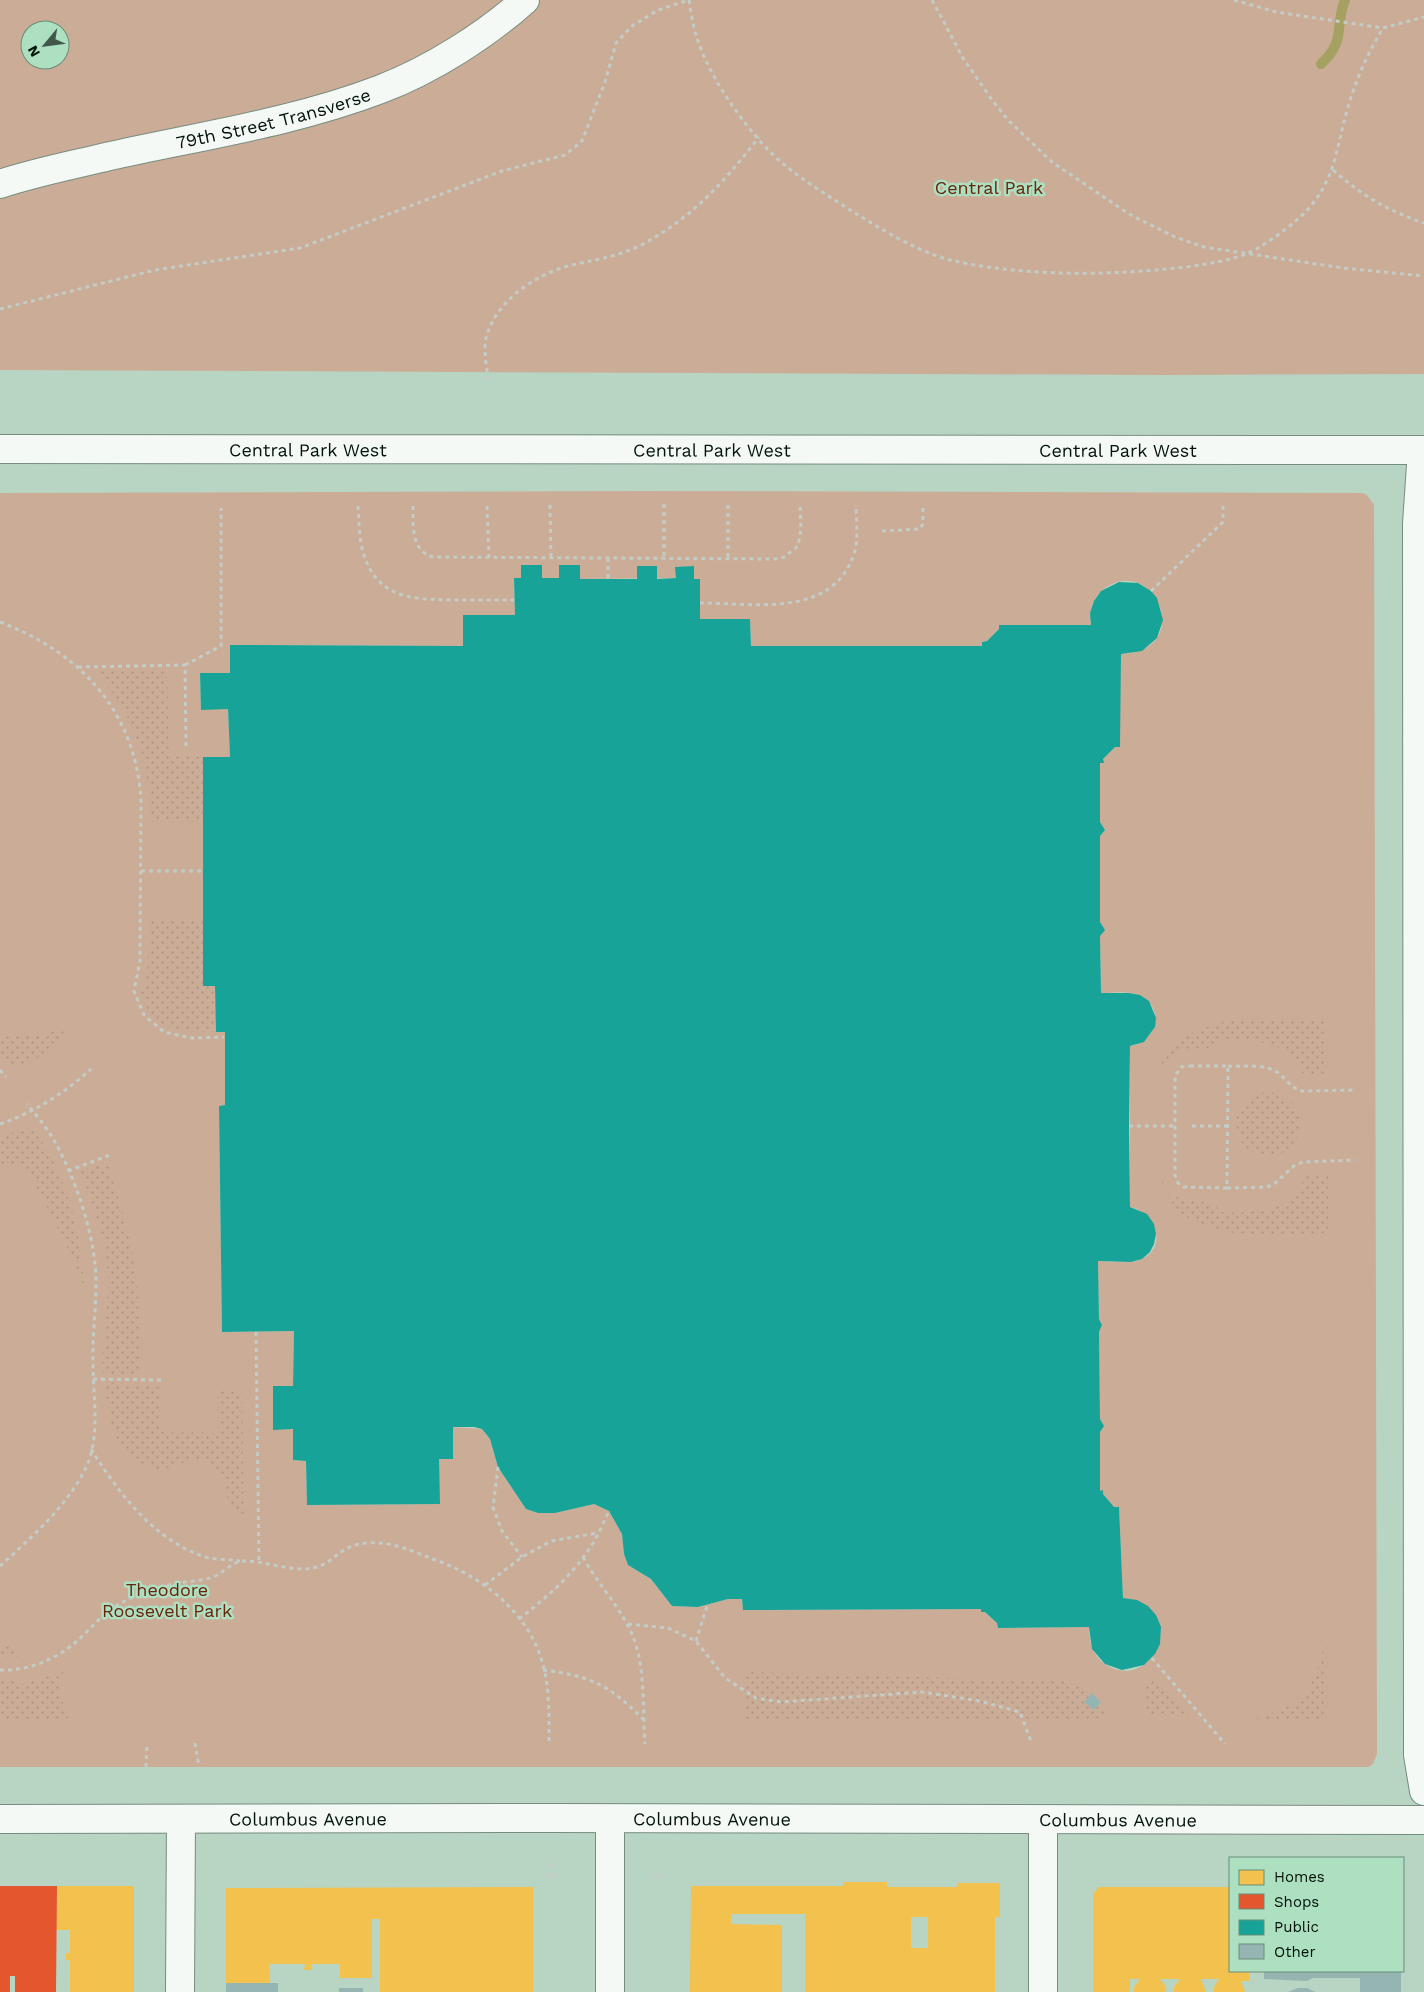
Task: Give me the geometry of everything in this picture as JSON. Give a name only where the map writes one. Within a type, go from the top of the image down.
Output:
[{"type":"main road","name":"79th Street Transverse","points":[[0,184],[50,170],[302,114],[362,96],[441,60],[496,24],[525,0]]},
{"type":"main road","name":"Central Park West","points":[[0,449],[1423,450]]},
{"type":"main road","points":[[1423,450],[1416,524],[1418,1736],[1424,1791]]},
{"type":"main road","name":"Columbus Avenue","points":[[0,1819],[1424,1820]]},
{"type":"main road","points":[[180,1992],[181,1819]]},
{"type":"main road","points":[[610,1819],[610,1992]]},
{"type":"main road","points":[[1043,1820],[1043,1992]]},
{"type":"path","points":[[0,309],[155,270],[300,248],[494,174],[565,155],[582,141],[605,82],[616,43],[632,26],[658,10],[689,0],[697,37],[710,70],[730,101],[759,138],[786,166],[837,201],[915,246],[949,259],[1012,269],[1091,274],[1195,266],[1247,254],[1298,219],[1318,198],[1332,170],[1356,82],[1369,51],[1383,28]]},
{"type":"path","points":[[932,0],[963,58],[1008,120],[1052,162],[1129,214],[1175,238],[1204,247],[1343,268],[1424,276]]},
{"type":"path","points":[[1234,0],[1276,12],[1355,22],[1383,28],[1424,17]]},
{"type":"path","points":[[488,380],[486,339],[498,312],[516,293],[543,275],[572,265],[619,256],[675,225],[728,178],[759,138]]},
{"type":"path","points":[[1332,170],[1359,193],[1396,213],[1424,223]]},
{"type":"path","points":[[664,504],[664,558]]},
{"type":"path","points":[[550,505],[551,558]]},
{"type":"path","points":[[728,505],[728,558]]},
{"type":"path","points":[[413,506],[416,542],[426,555],[434,557],[775,559],[784,558],[798,546],[801,536],[800,505]]},
{"type":"path","points":[[700,603],[796,602],[816,598],[839,581],[854,553],[856,505]]},
{"type":"path","points":[[882,531],[920,529],[924,524],[923,505]]},
{"type":"path","points":[[1151,591],[1223,522],[1223,505]]},
{"type":"path","points":[[358,506],[363,550],[371,569],[382,584],[394,593],[409,598],[425,600],[514,600]]},
{"type":"path","points":[[487,506],[490,557]]},
{"type":"path","points":[[77,666],[185,666],[221,646],[222,508]]},
{"type":"path","points":[[608,558],[608,579]]},
{"type":"path","points":[[0,622],[41,641],[77,666],[93,680],[107,697],[119,718],[135,759],[141,799],[140,961],[132,997]]},
{"type":"path","points":[[185,666],[186,748]]},
{"type":"path","points":[[141,871],[203,871]]},
{"type":"path","points":[[134,991],[144,1015],[164,1032],[191,1038],[224,1037]]},
{"type":"path","points":[[1355,1090],[1302,1091],[1294,1089],[1281,1075],[1266,1068],[1185,1066],[1178,1069],[1175,1076],[1174,1126],[1175,1175],[1178,1183],[1184,1187],[1266,1188],[1273,1185],[1294,1165],[1303,1162],[1355,1160]]},
{"type":"path","points":[[1227,1188],[1228,1066]]},
{"type":"path","points":[[0,1124],[32,1110],[56,1096],[90,1069]]},
{"type":"path","points":[[0,1070],[6,1077]]},
{"type":"path","points":[[0,1566],[38,1532],[78,1482],[91,1449],[96,1407],[93,1379],[93,1330],[97,1284],[93,1251],[84,1217],[68,1171],[52,1136],[26,1104]]},
{"type":"path","points":[[1129,1126],[1174,1126]]},
{"type":"path","points":[[1192,1126],[1228,1126]]},
{"type":"path","points":[[68,1171],[110,1155]]},
{"type":"path","points":[[256,1332],[259,1564]]},
{"type":"path","points":[[93,1379],[164,1380]]},
{"type":"path","points":[[91,1449],[110,1479],[134,1509],[169,1538],[203,1556],[290,1568],[318,1567],[348,1546],[368,1543],[395,1545],[453,1566],[485,1585],[528,1629],[541,1658],[549,1699],[549,1744]]},
{"type":"path","points":[[498,1467],[492,1507],[502,1531],[522,1557]]},
{"type":"path","points":[[519,1619],[550,1594],[583,1557],[609,1511]]},
{"type":"path","points":[[485,1585],[522,1557],[551,1541],[598,1533]]},
{"type":"path","points":[[583,1557],[595,1579],[628,1624],[639,1651],[644,1744]]},
{"type":"path","points":[[0,1670],[13,1670],[37,1665],[58,1656],[76,1642],[101,1617],[122,1602],[177,1583],[213,1577],[241,1561]]},
{"type":"path","points":[[696,1641],[707,1606]]},
{"type":"path","points":[[628,1624],[668,1628],[696,1641],[725,1678],[756,1698],[781,1702],[922,1692],[949,1695],[1020,1712],[1032,1744]]},
{"type":"path","points":[[1152,1658],[1225,1744]]},
{"type":"path","points":[[543,1670],[575,1674],[600,1684],[623,1699],[643,1719]]},
{"type":"path","points":[[195,1743],[199,1767]]},
{"type":"path","points":[[146,1767],[147,1744]]},
{"type":"path","points":[[550,1858],[550,1876]]},
{"type":"path","points":[[545,1876],[562,1876]]},
{"type":"path","points":[[654,1876],[669,1876]]},
{"type":"green space","name":"Central Park","points":[[0,0],[1424,0],[1424,374],[1163,375],[0,370]]},
{"type":"green space","name":"Theodore Roosevelt Park","points":[[642,491],[1362,493],[1367,495],[1374,505],[1377,1754],[1373,1764],[1368,1767],[0,1767],[0,493]],"holes":[[[542,565],[542,578],[559,578],[580,565],[580,579],[676,578],[676,567],[694,567],[694,579],[700,579],[700,619],[750,619],[751,646],[982,646],[982,642],[987,641],[999,629],[999,625],[1091,625],[1091,610],[1097,596],[1105,588],[1123,581],[1139,584],[1152,593],[1160,607],[1162,623],[1157,638],[1144,649],[1121,654],[1115,747],[1103,759],[1103,763],[1100,763],[1100,822],[1105,830],[1100,836],[1100,922],[1104,930],[1100,936],[1101,993],[1126,992],[1140,996],[1148,1001],[1153,1008],[1155,1016],[1151,1032],[1146,1039],[1139,1044],[1130,1046],[1130,1207],[1139,1210],[1152,1223],[1156,1230],[1155,1246],[1150,1253],[1137,1261],[1098,1261],[1099,1319],[1102,1325],[1099,1332],[1100,1419],[1104,1426],[1100,1432],[1100,1491],[1103,1491],[1103,1494],[1114,1507],[1119,1507],[1123,1598],[1144,1606],[1157,1618],[1161,1632],[1158,1647],[1150,1660],[1137,1668],[1122,1671],[1105,1664],[1097,1657],[1092,1648],[1089,1627],[998,1628],[997,1623],[985,1612],[981,1612],[981,1609],[743,1610],[742,1599],[728,1599],[698,1607],[672,1606],[651,1579],[628,1565],[624,1554],[622,1534],[609,1511],[594,1504],[555,1513],[538,1513],[526,1509],[498,1467],[490,1439],[482,1429],[453,1427],[439,1459],[439,1504],[307,1505],[306,1461],[293,1460],[293,1429],[273,1429],[273,1387],[293,1386],[294,1331],[222,1332],[219,1106],[225,1105],[225,1032],[216,1032],[215,986],[203,986],[203,758],[230,757],[228,709],[201,709],[200,673],[230,673],[230,645],[463,646],[515,615],[514,578],[521,578]]]},
{"type":"green space","points":[[102,671],[167,671],[169,756],[203,757],[203,822],[151,822],[148,783],[139,745],[124,711],[99,674]]},
{"type":"green space","points":[[150,920],[203,920],[203,986],[215,986],[216,1032],[191,1032],[171,1028],[162,1024],[147,1008],[140,996],[147,973]]},
{"type":"green space","points":[[1237,1019],[1326,1019],[1327,1076],[1303,1075],[1299,1064],[1291,1056],[1269,1044],[1244,1039],[1231,1039],[1220,1041],[1209,1048],[1185,1049],[1174,1054],[1164,1066],[1159,1077],[1162,1064],[1168,1052],[1176,1043],[1199,1030]]},
{"type":"green space","points":[[66,1030],[48,1049],[27,1064],[10,1066],[0,1057],[0,1036]]},
{"type":"green space","points":[[1268,1092],[1286,1098],[1294,1106],[1300,1124],[1294,1142],[1286,1150],[1268,1156],[1250,1150],[1242,1142],[1236,1124],[1242,1106],[1250,1098]]},
{"type":"green space","points":[[29,1128],[33,1129],[45,1146],[55,1165],[70,1204],[80,1245],[84,1287],[65,1242],[27,1169],[17,1165],[0,1168],[0,1136]]},
{"type":"green space","points":[[108,1162],[131,1243],[138,1292],[140,1374],[103,1374],[108,1294],[106,1253],[99,1225],[80,1171]]},
{"type":"green space","points":[[1304,1176],[1328,1176],[1328,1233],[1256,1234],[1230,1232],[1206,1226],[1186,1216],[1170,1201],[1161,1178],[1170,1192],[1183,1199],[1214,1204],[1221,1212],[1245,1212],[1271,1208],[1293,1197],[1300,1188]]},
{"type":"green space","points":[[106,1382],[159,1387],[160,1432],[218,1433],[218,1391],[242,1392],[244,1517],[231,1504],[220,1474],[208,1463],[196,1460],[164,1469],[157,1469],[139,1462],[129,1454],[121,1446],[112,1427],[109,1417]]},
{"type":"green space","points":[[1327,1636],[1327,1720],[1254,1719],[1287,1707],[1298,1700],[1306,1691],[1318,1669]]},
{"type":"green space","points":[[0,1642],[3,1646],[17,1648],[24,1657],[0,1657]]},
{"type":"green space","points":[[63,1671],[60,1695],[69,1719],[0,1719],[0,1680],[20,1679],[21,1684]]},
{"type":"green space","points":[[744,1672],[1066,1681],[1092,1693],[1084,1702],[1094,1710],[1101,1702],[1107,1718],[745,1721]]},
{"type":"green space","points":[[1155,1680],[1190,1717],[1148,1716],[1143,1689]]},
{"type":"building: Homes","points":[[843,1882],[887,1882],[887,1887],[958,1887],[958,1883],[1000,1883],[1000,1917],[995,1917],[995,1992],[805,1992],[805,1914],[731,1914],[731,1924],[782,1925],[782,1992],[690,1992],[691,1886],[844,1886]],"holes":[[[911,1917],[928,1917],[928,1948],[911,1948]]]},
{"type":"building: Homes","points":[[57,1886],[134,1886],[134,1992],[70,1992],[70,1960],[66,1960],[66,1953],[70,1953],[70,1930],[56,1930]]},
{"type":"building: Homes","points":[[533,1887],[533,1992],[380,1992],[380,1919],[372,1919],[372,1978],[340,1978],[340,1964],[311,1964],[311,1970],[304,1970],[305,1964],[269,1964],[270,1983],[226,1983],[226,1888]]},
{"type":"building: Homes","points":[[1099,1887],[1229,1887],[1229,1972],[1249,1972],[1249,1981],[1241,1981],[1245,1992],[1214,1992],[1214,1987],[1219,1979],[1201,1979],[1206,1992],[1174,1992],[1174,1987],[1180,1979],[1160,1979],[1166,1987],[1166,1992],[1134,1992],[1134,1987],[1140,1979],[1130,1979],[1130,1992],[1093,1992],[1093,1894]]},
{"type":"building: Shops","points":[[0,1886],[57,1886],[56,1992],[15,1992],[15,1976],[10,1976],[10,1992],[0,1992]]},
{"type":"building: Public","points":[[521,565],[542,565],[542,578],[559,578],[559,565],[580,565],[580,579],[637,579],[637,566],[657,566],[657,579],[676,578],[675,567],[694,566],[694,579],[700,579],[700,619],[750,619],[751,646],[982,646],[982,642],[987,641],[999,629],[999,625],[1091,625],[1090,613],[1094,601],[1101,591],[1119,582],[1138,583],[1151,591],[1157,598],[1163,620],[1157,638],[1142,651],[1121,654],[1120,747],[1115,747],[1103,759],[1104,763],[1100,763],[1100,822],[1105,830],[1100,836],[1100,922],[1105,930],[1100,936],[1101,993],[1140,995],[1149,1001],[1156,1018],[1155,1027],[1144,1042],[1130,1046],[1129,1126],[1130,1207],[1147,1214],[1154,1224],[1156,1234],[1154,1244],[1150,1252],[1142,1259],[1131,1262],[1098,1261],[1099,1319],[1102,1325],[1099,1332],[1100,1419],[1104,1426],[1100,1432],[1100,1491],[1103,1490],[1103,1494],[1114,1507],[1119,1507],[1123,1598],[1137,1600],[1148,1606],[1156,1615],[1161,1627],[1160,1644],[1155,1654],[1144,1665],[1122,1670],[1105,1664],[1092,1649],[1089,1627],[998,1628],[997,1623],[985,1612],[981,1612],[981,1609],[743,1610],[742,1599],[728,1599],[698,1607],[672,1606],[651,1579],[628,1565],[624,1554],[622,1534],[609,1511],[594,1504],[555,1513],[538,1513],[526,1509],[498,1467],[490,1439],[482,1429],[474,1427],[453,1427],[453,1459],[439,1459],[440,1504],[307,1505],[306,1461],[293,1460],[293,1429],[273,1430],[273,1386],[293,1386],[294,1331],[222,1332],[219,1106],[225,1105],[225,1032],[216,1032],[215,986],[203,986],[203,757],[230,757],[228,709],[201,710],[200,673],[230,673],[230,645],[463,646],[463,615],[515,615],[514,578],[521,578]]},
{"type":"building: Other","points":[[1092,1693],[1101,1702],[1094,1710],[1084,1702]]},
{"type":"building: Other","points":[[1264,1972],[1401,1972],[1401,1992],[1360,1992],[1360,1978],[1313,1978],[1307,1981],[1264,1979]]},
{"type":"building: Other","points":[[226,1983],[278,1983],[278,1992],[226,1992]]},
{"type":"building: Other","points":[[339,1988],[363,1988],[363,1992],[339,1992]]},
{"type":"building: Other","points":[[1298,1988],[1307,1988],[1315,1992],[1288,1992]]},
{"type":"waterway","points":[[1321,64],[1334,48],[1339,33],[1340,18],[1345,0]]}]
